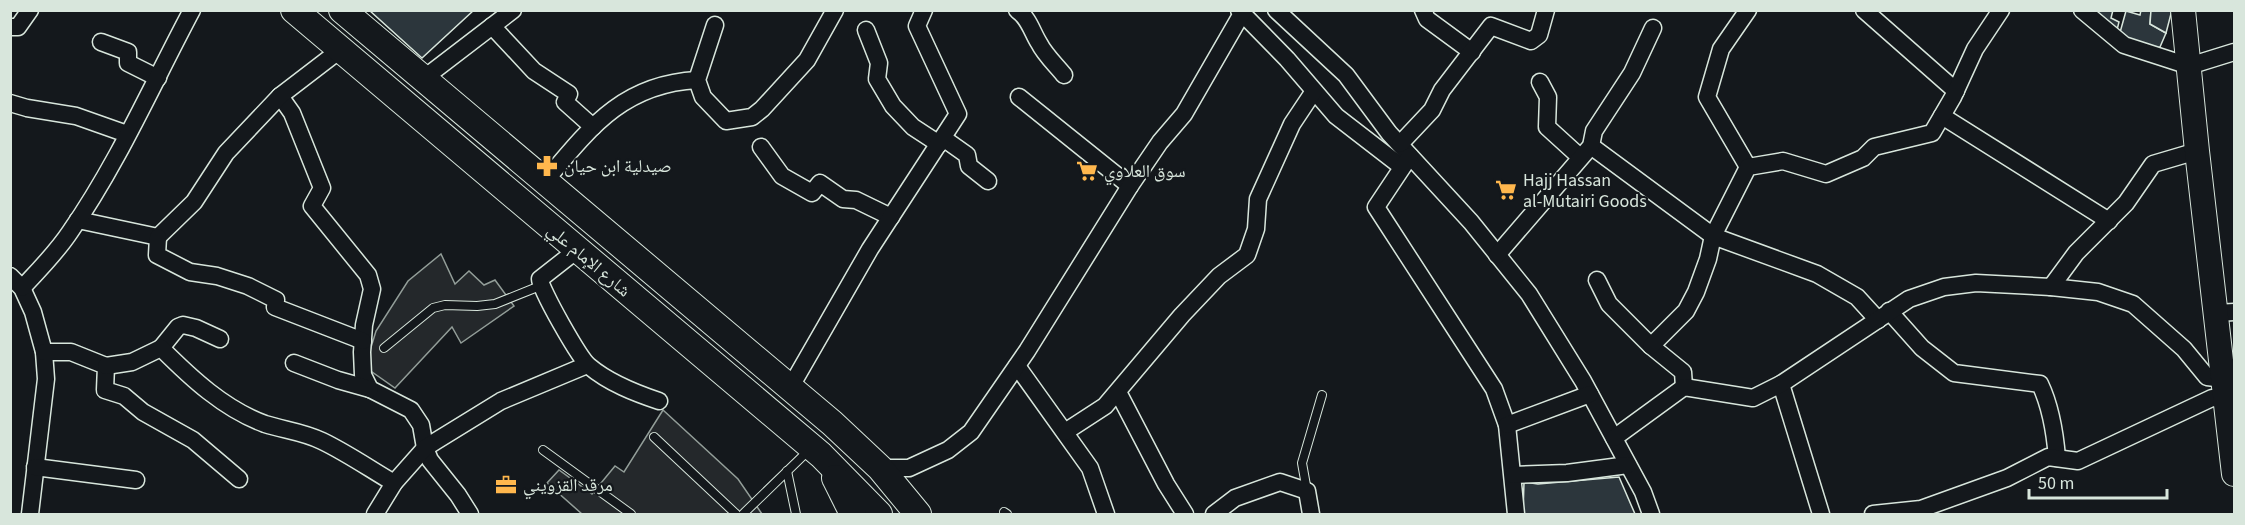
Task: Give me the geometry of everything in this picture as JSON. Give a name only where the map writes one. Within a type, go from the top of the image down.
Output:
[{"type":"main road","name":"شارع الإمام علي","points":[[294,10],[816,451],[879,514]]},
{"type":"main road","name":"شارع الإمام علي","points":[[342,10],[832,423],[880,468],[918,514]]},
{"type":"main road","points":[[832,423],[816,451],[853,514]]},
{"type":"street","points":[[10,27],[18,27],[30,10]]},
{"type":"street","points":[[30,514],[46,379],[44,352],[33,312],[16,282],[52,256],[78,220],[158,78],[192,10]]},
{"type":"street","points":[[423,79],[513,10]]},
{"type":"street","points":[[715,25],[697,80],[704,97],[726,122],[752,117],[786,85],[807,60],[835,10]]},
{"type":"street","points":[[790,388],[870,249],[958,114],[918,26],[924,10]]},
{"type":"street","points":[[1017,10],[1031,26],[1039,44],[1064,75]]},
{"type":"street","points":[[1276,10],[1346,75],[1404,156],[1497,255],[1529,294],[1590,394],[1651,514]]},
{"type":"street","points":[[1423,10],[1427,19],[1472,52]]},
{"type":"street","points":[[1516,514],[1507,425],[1494,388],[1376,207],[1442,90],[1491,26],[1531,42],[1539,35],[1546,10]]},
{"type":"street","points":[[1748,10],[1721,49],[1707,97],[1748,167]]},
{"type":"street","points":[[1864,10],[1956,91]]},
{"type":"street","points":[[1748,167],[1783,161],[1826,174],[1863,158],[1874,147],[1932,133],[1956,91],[1975,50],[2001,10]]},
{"type":"street","points":[[2082,10],[2124,45],[2189,66],[2235,52]]},
{"type":"street","points":[[2183,10],[2197,152],[2226,313],[2225,389],[2232,428],[2235,474]]},
{"type":"street","points":[[880,468],[909,468],[948,450],[971,432],[1017,366],[1130,186],[1160,142],[1184,114],[1242,11],[1336,116],[1404,156]]},
{"type":"street","points":[[492,26],[534,71],[569,94],[566,102],[593,127]]},
{"type":"street","points":[[1497,255],[1585,151],[1594,131],[1632,72],[1653,28]]},
{"type":"street","points":[[866,30],[879,63],[877,79],[893,106],[913,127],[967,155],[969,166],[988,181]]},
{"type":"street","points":[[101,42],[128,52],[128,63],[158,78]]},
{"type":"street","points":[[340,50],[280,96],[226,153],[194,202],[158,237],[157,255],[190,272],[217,276],[248,286],[276,300],[275,307],[363,341]]},
{"type":"street","points":[[545,181],[593,127],[622,101],[671,81],[697,80]]},
{"type":"street","points":[[1540,82],[1548,98],[1547,127],[1713,236],[1817,274],[1883,315],[1954,373],[2040,384],[2047,398],[2055,434],[2057,458]]},
{"type":"street","points":[[1065,432],[1105,406],[1219,276],[1247,255],[1256,228],[1258,200],[1292,124],[1314,91]]},
{"type":"street","points":[[280,96],[292,113],[322,188],[312,206],[368,275],[372,289],[364,325],[363,375],[370,389]]},
{"type":"street","points":[[1019,97],[1130,186]]},
{"type":"street","points":[[10,103],[76,116],[127,134]]},
{"type":"street","points":[[1942,116],[2109,221]]},
{"type":"street","points":[[762,147],[782,176],[812,193],[820,183],[843,199],[856,201],[891,217]]},
{"type":"street","points":[[2051,286],[2076,253],[2126,203],[2153,164],[2197,152]]},
{"type":"street","points":[[1651,346],[1686,311],[1696,292],[1708,259],[1713,236],[1748,167]]},
{"type":"street","points":[[78,220],[158,237]]},
{"type":"street","points":[[577,250],[540,279],[540,286],[587,366],[628,390],[659,401]]},
{"type":"street","points":[[1597,280],[1609,304],[1651,346],[1683,372],[1684,387]]},
{"type":"street","points":[[1614,438],[1684,387],[1753,399],[1781,384],[1909,299],[1944,287],[1976,283],[2051,286],[2098,292],[2133,304],[2184,349],[2207,377],[2225,389]]},
{"type":"street","points":[[44,352],[71,352],[106,366],[132,362],[161,348],[178,327],[183,325],[220,339]]},
{"type":"street","points":[[161,348],[188,375],[229,406],[266,424],[293,430],[322,441],[394,483]]},
{"type":"street","points":[[294,363],[338,380],[370,389],[411,410],[421,425],[425,448],[430,460],[470,514]]},
{"type":"street","points":[[106,366],[105,390],[124,396],[143,412],[193,440],[238,479]]},
{"type":"street","points":[[375,514],[394,483],[425,448],[501,402],[587,366]]},
{"type":"street","points":[[1017,366],[1090,468],[1106,514]]},
{"type":"street","points":[[1781,384],[1821,514]]},
{"type":"street","points":[[1873,514],[1934,510],[2048,457],[2079,461],[2212,398],[2225,389]]},
{"type":"street","points":[[1118,392],[1161,475],[1185,514]]},
{"type":"street","points":[[1507,425],[1590,394]]},
{"type":"street","points":[[1513,475],[1567,473],[1628,465]]},
{"type":"street","points":[[35,467],[136,480]]},
{"type":"street","points":[[1214,514],[1235,498],[1280,482],[1307,491],[1311,514]]},
{"type":"lane","points":[[384,348],[433,308],[445,305],[495,304],[540,286]]},
{"type":"lane","points":[[1307,491],[1302,463],[1322,395]]},
{"type":"lane","points":[[654,436],[736,514]]},
{"type":"lane","points":[[543,450],[631,514]]},
{"type":"lane","points":[[743,514],[786,471],[816,451]]},
{"type":"lane","points":[[786,471],[796,514]]},
{"type":"shaded area","points":[[441,254],[455,284],[469,271],[484,285],[495,280],[514,306],[461,343],[452,327],[395,388],[365,367],[376,331],[408,281]]},
{"type":"shaded area","points":[[663,410],[738,479],[762,514],[582,514],[547,483],[559,470],[592,494],[615,466],[624,472]]},
{"type":"building","points":[[369,10],[474,10],[422,58]]},
{"type":"building","points":[[2088,10],[2113,10],[2111,18],[2119,22],[2116,34]]},
{"type":"building","points":[[2141,10],[2151,10],[2150,24],[2166,33],[2160,47],[2153,50],[2119,36],[2126,11],[2140,15]]},
{"type":"building","points":[[2151,10],[2172,10],[2166,33],[2150,24]]},
{"type":"building","points":[[1619,477],[1635,514],[1523,514],[1524,482],[1538,484]]},
{"type":"place","name":"صيدلية ابن حيان","points":[[547,166]]},
{"type":"place","name":"سوق العلاوي","points":[[1087,171]]},
{"type":"place","name":"Hajj Hassan al-Mutairi Goods","points":[[1506,190]]},
{"type":"place","name":"مرقد القزويني","points":[[506,485]]}]
